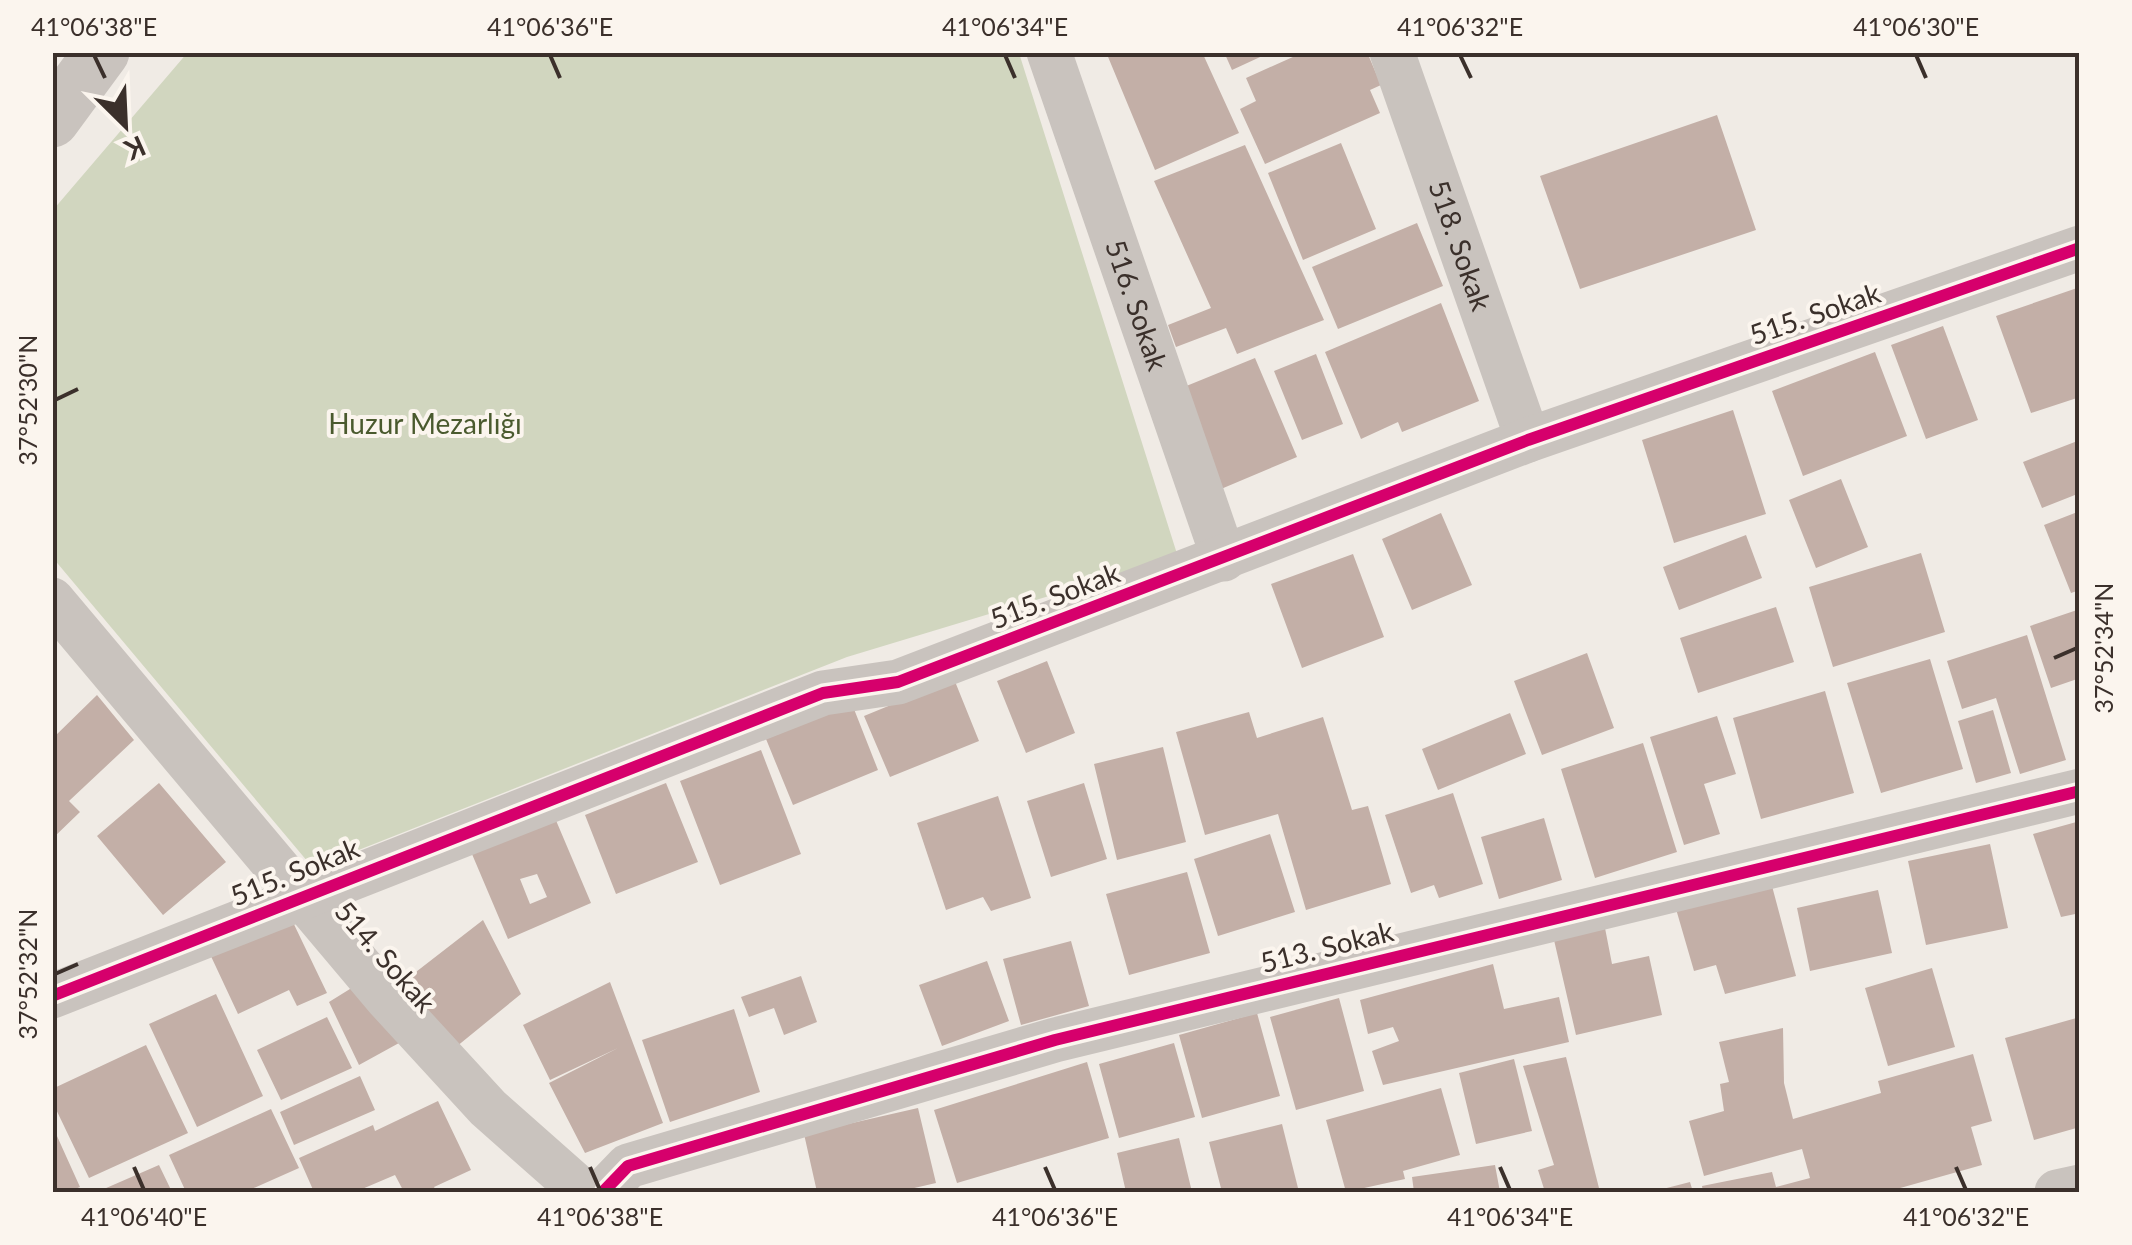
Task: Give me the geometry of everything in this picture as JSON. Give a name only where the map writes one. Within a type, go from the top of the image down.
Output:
[{"type":"street","points":[[52,120],[102,52]]},
{"type":"street","name":"516. Sokak","points":[[1049,52],[1224,558]]},
{"type":"street","name":"518. Sokak","points":[[1392,52],[1528,440]]},
{"type":"street","name":"515. Sokak","points":[[52,996],[823,694],[898,682],[1528,440],[2080,248]]},
{"type":"street","name":"514. Sokak","points":[[52,600],[299,897],[488,1108],[583,1192]]},
{"type":"street","name":"513. Sokak","points":[[603,1192],[628,1166],[1056,1040],[2080,791]]},
{"type":"street","points":[[2057,1192],[2080,1187]]},
{"type":"green space","name":"Huzur Mezarlığı","points":[[188,52],[1019,53],[1178,557],[847,657],[313,868],[53,558],[53,210]]},
{"type":"building","points":[[1106,52],[1202,52],[1239,133],[1155,170]]},
{"type":"building","points":[[1224,52],[1271,52],[1232,70]]},
{"type":"building","points":[[1304,52],[1367,52],[1381,85],[1370,90],[1380,113],[1265,164],[1240,109],[1256,101],[1246,78]]},
{"type":"building","points":[[1717,115],[1756,230],[1580,289],[1540,176]]},
{"type":"building","points":[[1341,143],[1376,229],[1303,260],[1268,173]]},
{"type":"building","points":[[1245,145],[1324,320],[1237,354],[1226,328],[1176,347],[1168,325],[1211,308],[1154,181]]},
{"type":"building","points":[[1417,223],[1443,286],[1338,329],[1312,267]]},
{"type":"building","points":[[2080,287],[2080,397],[2031,413],[1996,316]]},
{"type":"building","points":[[1441,303],[1479,401],[1402,432],[1398,422],[1361,439],[1325,352]]},
{"type":"building","points":[[1943,326],[1978,420],[1926,439],[1891,345]]},
{"type":"building","points":[[1875,352],[1907,436],[1803,476],[1772,391]]},
{"type":"building","points":[[1316,354],[1343,424],[1302,440],[1274,371]]},
{"type":"building","points":[[1255,358],[1297,457],[1221,489],[1179,389]]},
{"type":"building","points":[[1733,410],[1766,514],[1674,543],[1642,440]]},
{"type":"building","points":[[2080,440],[2080,493],[2042,508],[2023,462]]},
{"type":"building","points":[[1841,479],[1868,547],[1816,568],[1789,500]]},
{"type":"building","points":[[2080,511],[2080,590],[2071,593],[2044,525]]},
{"type":"building","points":[[1441,513],[1472,585],[1412,610],[1382,539]]},
{"type":"building","points":[[1746,535],[1762,578],[1679,610],[1663,567]]},
{"type":"building","points":[[1921,553],[1945,632],[1833,667],[1809,587]]},
{"type":"building","points":[[1353,554],[1384,637],[1302,668],[1271,584]]},
{"type":"building","points":[[1776,607],[1794,662],[1698,693],[1680,638]]},
{"type":"building","points":[[2080,609],[2080,678],[2051,688],[2030,626]]},
{"type":"building","points":[[2027,635],[2066,760],[2020,774],[1996,698],[1962,709],[1947,661]]},
{"type":"building","points":[[1587,653],[1614,728],[1542,755],[1514,681]]},
{"type":"building","points":[[1930,659],[1963,769],[1881,793],[1847,683]]},
{"type":"building","points":[[1047,661],[1075,733],[1026,753],[997,681]]},
{"type":"building","points":[[954,679],[979,741],[890,777],[864,716]]},
{"type":"building","points":[[1825,691],[1854,793],[1761,819],[1733,718]]},
{"type":"building","points":[[97,695],[134,740],[69,801],[80,812],[52,839],[52,739]]},
{"type":"building","points":[[852,704],[878,770],[793,805],[766,739]]},
{"type":"building","points":[[1993,710],[2011,773],[1976,783],[1958,721]]},
{"type":"building","points":[[1249,712],[1257,738],[1323,717],[1352,810],[1368,806],[1391,884],[1306,910],[1278,814],[1205,835],[1176,732]]},
{"type":"building","points":[[1510,713],[1526,754],[1438,790],[1422,749]]},
{"type":"building","points":[[1717,716],[1736,774],[1704,784],[1720,834],[1684,845],[1650,737]]},
{"type":"building","points":[[1643,743],[1677,852],[1595,878],[1561,769]]},
{"type":"building","points":[[1163,747],[1186,842],[1117,860],[1094,764]]},
{"type":"building","points":[[761,750],[801,854],[720,885],[680,781]]},
{"type":"building","points":[[159,783],[226,862],[163,915],[97,836]]},
{"type":"building","points":[[666,783],[698,862],[616,894],[585,815]]},
{"type":"building","points":[[1084,783],[1107,859],[1051,877],[1027,801]]},
{"type":"building","points":[[1453,793],[1483,884],[1439,898],[1434,885],[1411,893],[1385,815]]},
{"type":"building","points":[[998,796],[1031,898],[991,911],[983,897],[946,910],[917,823]]},
{"type":"building","points":[[552,811],[591,903],[508,939],[469,847]],"holes":[[[537,874],[547,897],[530,904],[520,879]]]},
{"type":"building","points":[[1544,818],[1562,880],[1499,899],[1481,837]]},
{"type":"building","points":[[2080,821],[2080,913],[2061,917],[2033,834]]},
{"type":"building","points":[[1270,834],[1295,912],[1218,936],[1194,859]]},
{"type":"building","points":[[1990,844],[2008,928],[1926,945],[1908,861]]},
{"type":"building","points":[[1187,872],[1210,953],[1129,975],[1106,894]]},
{"type":"building","points":[[1772,886],[1796,976],[1725,994],[1716,965],[1694,971],[1676,909]]},
{"type":"building","points":[[1878,890],[1892,953],[1810,971],[1797,908]]},
{"type":"building","points":[[289,914],[327,993],[297,1006],[289,990],[238,1014],[209,952]]},
{"type":"building","points":[[483,920],[521,994],[456,1047],[403,982]]},
{"type":"building","points":[[1605,928],[1612,964],[1649,956],[1662,1015],[1576,1035],[1554,940]]},
{"type":"building","points":[[1071,941],[1089,1006],[1021,1025],[1003,959]]},
{"type":"building","points":[[987,961],[1009,1021],[942,1046],[919,985]]},
{"type":"building","points":[[1493,964],[1504,1009],[1559,997],[1569,1042],[1383,1085],[1372,1051],[1399,1041],[1393,1027],[1368,1034],[1360,1000]]},
{"type":"building","points":[[1932,968],[1955,1047],[1888,1066],[1865,988]]},
{"type":"building","points":[[801,976],[817,1022],[784,1035],[774,1008],[749,1017],[741,997]]},
{"type":"building","points":[[610,982],[663,1123],[585,1153],[549,1083],[618,1048],[550,1080],[523,1025]]},
{"type":"building","points":[[358,984],[399,1043],[359,1065],[329,1002]]},
{"type":"building","points":[[216,994],[263,1096],[197,1127],[149,1024]]},
{"type":"building","points":[[1339,998],[1364,1091],[1296,1110],[1270,1017]]},
{"type":"building","points":[[734,1009],[760,1092],[670,1122],[642,1040]]},
{"type":"building","points":[[1257,1013],[1280,1096],[1202,1118],[1179,1035]]},
{"type":"building","points":[[327,1017],[352,1068],[281,1100],[257,1050]]},
{"type":"building","points":[[2080,1017],[2080,1127],[2034,1140],[2005,1038]]},
{"type":"building","points":[[1783,1028],[1784,1083],[1793,1119],[1881,1093],[1878,1081],[1973,1054],[1992,1121],[1971,1127],[1982,1165],[1886,1192],[1703,1192],[1702,1186],[1772,1172],[1776,1187],[1810,1178],[1802,1149],[1704,1176],[1689,1121],[1724,1111],[1720,1084],[1729,1082],[1719,1042]]},
{"type":"building","points":[[1174,1043],[1195,1117],[1119,1138],[1099,1064]]},
{"type":"building","points":[[146,1045],[188,1133],[89,1178],[52,1101],[52,1089]]},
{"type":"building","points":[[1566,1057],[1600,1192],[1545,1192],[1538,1170],[1554,1165],[1523,1066]]},
{"type":"building","points":[[1514,1059],[1532,1131],[1476,1144],[1459,1073]]},
{"type":"building","points":[[1087,1062],[1109,1138],[957,1183],[934,1110]]},
{"type":"building","points":[[360,1076],[375,1110],[294,1145],[280,1112]]},
{"type":"building","points":[[1441,1088],[1460,1155],[1403,1171],[1405,1179],[1346,1192],[1326,1120]]},
{"type":"building","points":[[438,1101],[471,1170],[434,1187],[437,1192],[404,1192],[395,1175],[355,1192],[314,1192],[299,1158],[373,1125],[375,1131]]},
{"type":"building","points":[[918,1108],[936,1183],[897,1192],[817,1192],[804,1134]]},
{"type":"building","points":[[271,1109],[299,1168],[245,1192],[186,1192],[169,1155]]},
{"type":"building","points":[[1282,1124],[1299,1192],[1222,1192],[1209,1142]]},
{"type":"building","points":[[52,1125],[80,1187],[68,1192],[52,1192]]},
{"type":"building","points":[[1179,1138],[1192,1192],[1126,1192],[1117,1153]]},
{"type":"building","points":[[159,1165],[172,1192],[97,1192]]},
{"type":"building","points":[[1495,1165],[1500,1192],[1414,1192],[1412,1177]]},
{"type":"building","points":[[1690,1182],[1693,1192],[1655,1192],[1655,1191]]},
{"type":"cycle path","points":[[52,996],[823,693],[898,682],[1528,440],[2080,248]]},
{"type":"cycle path","points":[[603,1192],[628,1166],[1055,1040],[2080,791]]}]
